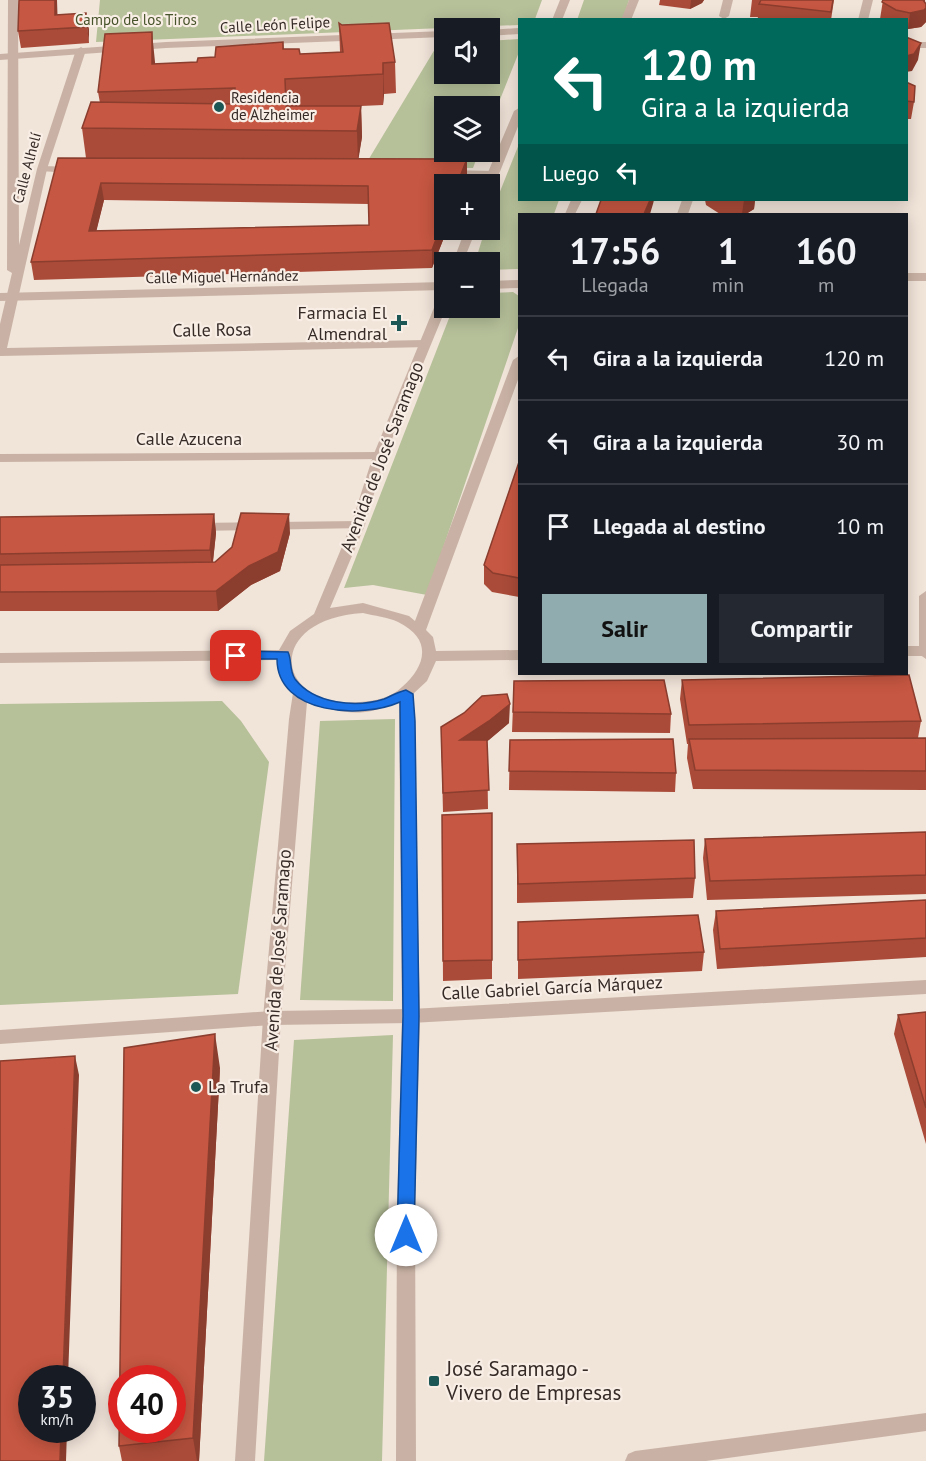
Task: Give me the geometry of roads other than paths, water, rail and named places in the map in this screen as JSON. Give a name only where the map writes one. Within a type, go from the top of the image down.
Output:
[{"type":"street","name":"Calle Alhelí","points":[[0,351],[6,297],[13,0]]},
{"type":"street","points":[[558,18],[565,0]]},
{"type":"street","points":[[627,18],[633,0]]},
{"type":"street","points":[[723,16],[728,0]]},
{"type":"street","points":[[864,18],[868,0]]},
{"type":"street","points":[[500,32],[518,31]]},
{"type":"street","name":"Calle León Felipe","points":[[0,57],[81,50],[434,34]]},
{"type":"street","points":[[908,45],[926,45]]},
{"type":"street","name":"Calle Alhelí","points":[[6,297],[42,169],[81,50]]},
{"type":"street","points":[[493,174],[518,113]]},
{"type":"street","points":[[42,169],[90,170]]},
{"type":"street","points":[[434,173],[444,174]]},
{"type":"street","points":[[908,277],[926,277]]},
{"type":"street","points":[[500,285],[518,284]]},
{"type":"street","name":"Calle Miguel Hernández","points":[[6,297],[434,286]]},
{"type":"street","name":"Avenida de José Saramago","points":[[320,616],[358,525],[379,456],[436,318]]},
{"type":"street","name":"Calle Rosa","points":[[0,351],[425,344]]},
{"type":"street","points":[[419,629],[518,363]]},
{"type":"street","name":"Calle Azucena","points":[[0,458],[379,456]]},
{"type":"street","points":[[179,527],[358,525]]},
{"type":"street","points":[[908,651],[926,652],[926,596]]},
{"type":"street","points":[[341,610],[374,610],[404,618],[419,629],[428,642],[431,656],[428,670],[420,683],[406,694],[386,703],[364,707],[340,707],[319,702],[301,692],[290,681],[284,668],[284,655],[290,640],[302,626],[320,616],[341,610]]},
{"type":"street","points":[[0,658],[284,655]]},
{"type":"street","points":[[431,656],[518,655]]},
{"type":"street","name":"Avenida de José Saramago","points":[[245,1461],[272,1018],[296,719],[301,692]]},
{"type":"street","points":[[405,1461],[406,1212],[411,1016],[406,694]]},
{"type":"street","name":"Calle Gabriel García Márquez","points":[[0,1037],[272,1018],[411,1016],[926,987]]},
{"type":"street","points":[[634,1461],[926,1422]]},
{"type":"place","name":"Residencia de Alzheimer","points":[[219,107]]},
{"type":"place","name":"Farmacia El Almendral","points":[[399,323]]},
{"type":"place","name":"La Trufa","points":[[196,1087]]},
{"type":"place","name":"José Saramago - Vivero de Empresas","points":[[434,1381]]},
{"type":"park label","name":"Campo de los Tiros","points":[[136,20]]}]
